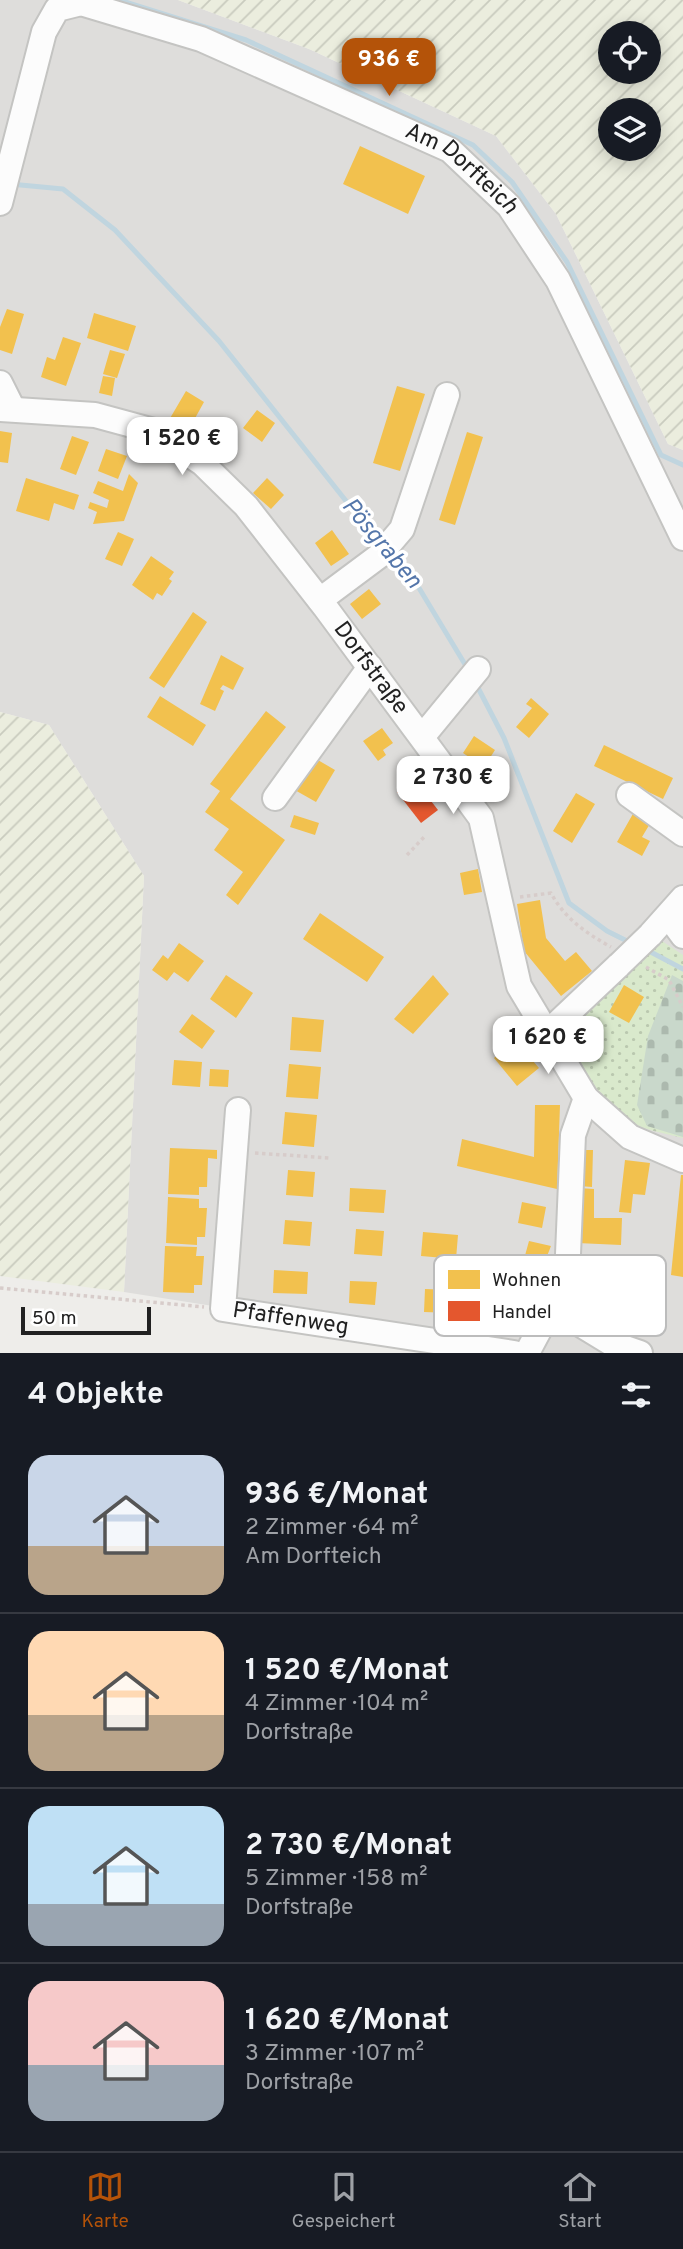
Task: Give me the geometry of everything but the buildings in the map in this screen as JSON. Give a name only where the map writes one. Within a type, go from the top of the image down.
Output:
[{"type":"street","name":"Am Dorfteich","points":[[0,203],[44,32],[57,9],[80,3],[201,39],[450,150],[509,206],[558,280],[683,538]]},
{"type":"street","points":[[0,383],[7,409]]},
{"type":"street","points":[[320,600],[386,548],[410,510],[447,395]]},
{"type":"street","name":"Dorfstraße","points":[[7,409],[95,415],[155,431],[202,463],[246,506],[320,600],[481,818],[519,986],[586,1098],[630,1137],[683,1160]]},
{"type":"street","points":[[275,798],[370,667]]},
{"type":"street","points":[[422,737],[473,674]]},
{"type":"street","points":[[629,795],[683,834]]},
{"type":"street","points":[[548,1032],[650,936],[678,917]]},
{"type":"street","points":[[568,1255],[573,1135],[586,1098]]},
{"type":"street","name":"Pfaffenweg","points":[[238,1110],[223,1309],[514,1353]]},
{"type":"street","points":[[527,1353],[536,1336]]},
{"type":"street","points":[[600,1336],[640,1353]]},
{"type":"path","points":[[407,855],[426,835]]},
{"type":"path","points":[[501,899],[551,893],[559,908],[585,933],[623,961],[669,980],[683,1007]]},
{"type":"path","points":[[235,1152],[330,1158]]},
{"type":"path","points":[[0,1288],[223,1309]]},
{"type":"shaded area","points":[[0,0],[178,0],[309,49],[496,136],[556,214],[668,444],[683,450],[683,1353],[514,1353],[124,1292],[144,876],[49,725],[0,712]]},
{"type":"shaded area","points":[[178,0],[683,0],[683,450],[668,444],[556,214],[496,136],[309,49]]},
{"type":"shaded area","points":[[0,712],[49,725],[144,876],[124,1292],[0,1276]]},
{"type":"green space","points":[[659,939],[683,955],[683,1138],[639,1126],[615,1112],[585,1077],[574,1048],[575,1034],[587,1010]]},
{"type":"green space","points":[[672,975],[683,981],[683,1137],[647,1126],[637,1105],[648,1036]]},
{"type":"waterway","points":[[119,0],[246,40],[473,145],[512,182],[567,262],[661,455],[683,465]]},
{"type":"waterway","name":"Pösgraben","points":[[10,184],[63,189],[115,230],[219,341],[381,545]]},
{"type":"waterway","name":"Pösgraben","points":[[390,555],[416,583],[469,671]]},
{"type":"waterway","name":"Pösgraben","points":[[475,682],[504,738],[569,903],[607,931],[633,944]]},
{"type":"waterway","name":"Pösgraben","points":[[645,949],[683,969]]}]
